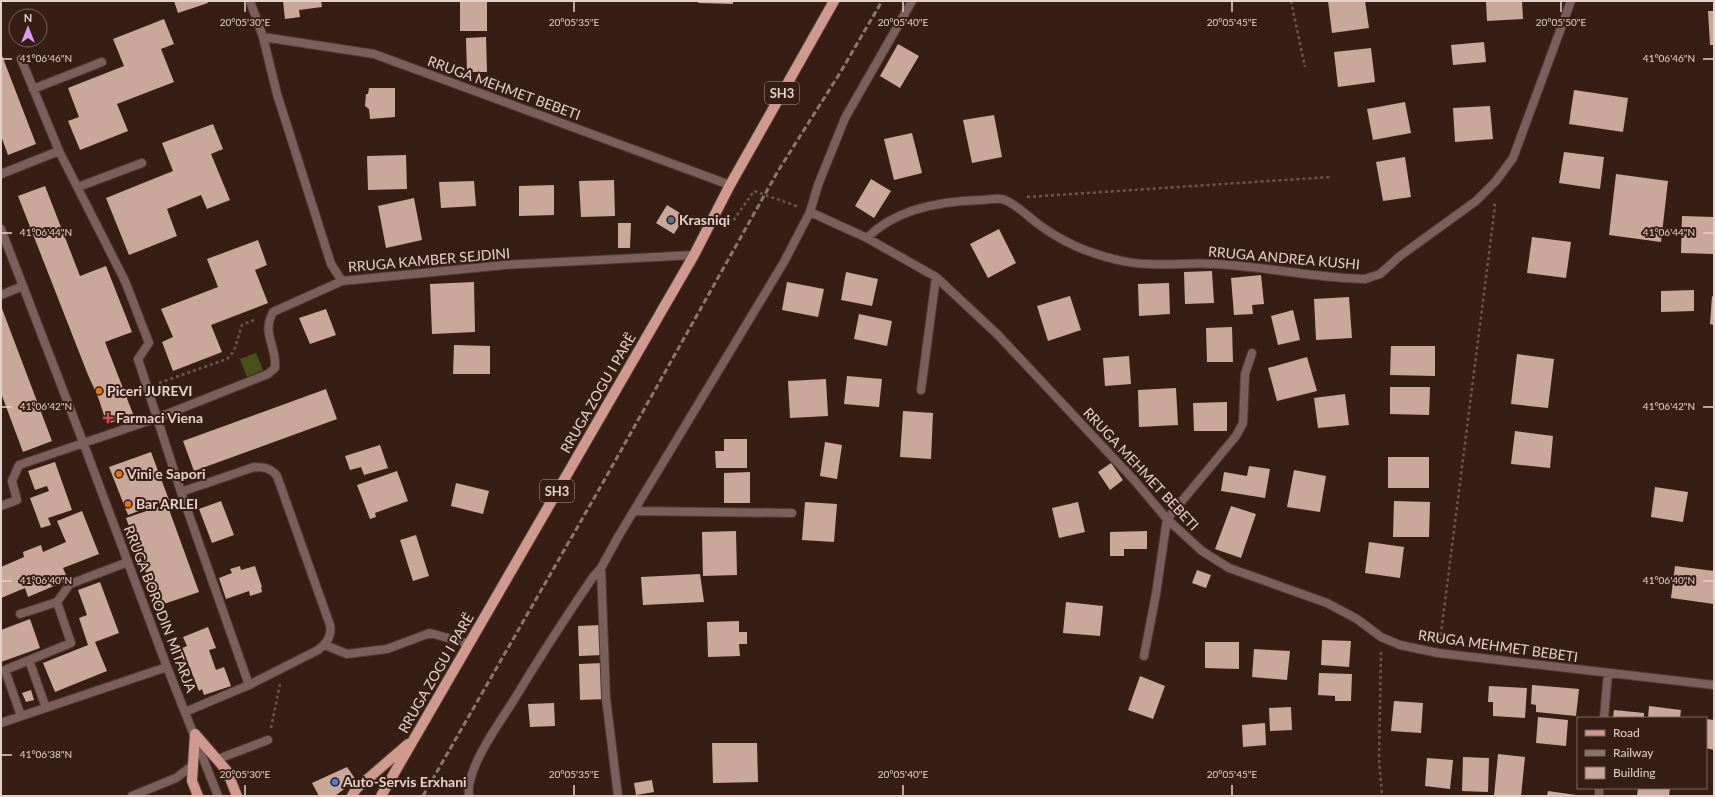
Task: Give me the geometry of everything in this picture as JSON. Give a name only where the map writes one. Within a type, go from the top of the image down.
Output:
[{"type":"main road","name":"RRUGA ZOGU I PARË","points":[[381,796],[694,255],[730,185],[834,1]]},
{"type":"main road","points":[[195,734],[227,771],[238,796]]},
{"type":"main road","points":[[195,734],[192,781],[198,796]]},
{"type":"main road","points":[[352,796],[356,789],[414,739]]},
{"type":"street","name":"RRUGA KAMBER SEJDINI","points":[[250,1],[263,37],[277,94],[331,264],[342,281],[504,265],[694,255]]},
{"type":"street","points":[[469,796],[471,777],[482,751],[542,653],[593,577],[601,568],[634,510],[784,262],[810,212],[818,185],[845,118],[912,1]]},
{"type":"street","name":"RRUGA ANDREA KUSHI","points":[[1004,199],[1069,243],[1120,261],[1143,263],[1216,264],[1317,276],[1365,279],[1380,274],[1406,252],[1476,202],[1513,158],[1571,1]]},
{"type":"street","name":"RRUGA MEHMET BEBETI","points":[[263,37],[374,54],[730,185]]},
{"type":"street","points":[[21,59],[59,151],[114,257],[149,343],[138,359],[181,492],[249,685]]},
{"type":"street","points":[[33,89],[102,62]]},
{"type":"street","points":[[1,174],[59,151]]},
{"type":"street","points":[[78,187],[142,163]]},
{"type":"street","points":[[867,238],[876,229],[905,213],[935,204],[968,200],[1004,199]]},
{"type":"street","name":"RRUGA MEHMET BEBETI","points":[[810,212],[867,238],[936,277],[998,335],[1134,480],[1167,519],[1202,551],[1229,568],[1326,603],[1357,619],[1382,637],[1400,644],[1438,653],[1714,685]]},
{"type":"street","name":"RRUGA BORODIN MITARJA","points":[[1,229],[167,667],[195,734],[218,796]]},
{"type":"street","points":[[921,390],[936,277]]},
{"type":"street","points":[[1,506],[17,500],[12,481],[19,464],[157,418],[268,374],[275,368],[276,359],[268,334],[268,322],[273,312],[342,281]]},
{"type":"street","points":[[1,295],[23,286]]},
{"type":"street","points":[[1144,656],[1156,594],[1167,519],[1236,436],[1243,422],[1245,374],[1252,353]]},
{"type":"street","points":[[181,492],[254,467],[263,467],[273,470],[277,476],[330,625],[331,633],[325,645],[249,685],[185,712]]},
{"type":"street","points":[[634,510],[792,513]]},
{"type":"street","points":[[20,614],[57,602],[70,584],[128,562]]},
{"type":"street","points":[[601,568],[606,698],[618,796]]},
{"type":"street","points":[[21,716],[5,670],[71,643],[57,602]]},
{"type":"street","points":[[325,645],[347,654],[387,649],[430,633],[469,644]]},
{"type":"street","points":[[29,660],[46,708]]},
{"type":"street","points":[[1,723],[167,667]]},
{"type":"street","points":[[1604,717],[1608,673]]},
{"type":"street","points":[[218,759],[268,740]]},
{"type":"street","points":[[132,796],[176,778],[193,765]]},
{"type":"path","points":[[1291,1],[1305,67]]},
{"type":"path","points":[[1004,199],[1330,177]]},
{"type":"path","points":[[1438,653],[1495,206],[1490,187]]},
{"type":"path","points":[[733,221],[754,191],[810,212]]},
{"type":"path","points":[[147,388],[226,359],[234,350],[242,324],[273,312]]},
{"type":"path","points":[[1382,637],[1379,759],[1382,796]]},
{"type":"path","points":[[268,740],[284,667]]},
{"type":"green space","points":[[256,353],[263,370],[247,377],[240,359]]},
{"type":"building","points":[[174,1],[207,1],[208,3],[178,13]]},
{"type":"building","points":[[283,1],[321,1],[322,7],[299,10],[300,17],[285,19]]},
{"type":"building","points":[[460,1],[487,1],[487,31],[460,31]]},
{"type":"building","points":[[699,1],[733,1],[733,4],[698,3]]},
{"type":"building","points":[[1328,1],[1365,1],[1369,28],[1332,33]]},
{"type":"building","points":[[1486,1],[1522,1],[1523,19],[1487,21]]},
{"type":"building","points":[[1708,11],[1714,11],[1714,45],[1710,45]]},
{"type":"building","points":[[164,19],[174,44],[161,49],[174,82],[117,104],[128,131],[80,150],[68,121],[79,117],[68,88],[124,66],[113,39]]},
{"type":"building","points":[[486,37],[487,72],[467,72],[466,38]]},
{"type":"building","points":[[1484,42],[1486,62],[1453,65],[1451,45]]},
{"type":"building","points":[[898,44],[919,56],[900,88],[880,76]]},
{"type":"building","points":[[1371,48],[1375,82],[1338,87],[1334,52]]},
{"type":"building","points":[[1,53],[36,144],[8,155],[1,136]]},
{"type":"building","points":[[369,88],[395,88],[395,117],[370,119],[369,109],[365,106],[366,94],[368,94]]},
{"type":"building","points":[[1574,90],[1628,98],[1623,132],[1569,124]]},
{"type":"building","points":[[1405,102],[1411,133],[1373,140],[1367,109]]},
{"type":"building","points":[[1490,106],[1493,139],[1455,142],[1453,108]]},
{"type":"building","points":[[994,115],[1002,157],[972,163],[963,120]]},
{"type":"building","points":[[213,124],[223,149],[211,154],[230,200],[207,209],[201,195],[167,209],[177,236],[129,255],[106,198],[173,171],[162,143]]},
{"type":"building","points":[[912,133],[922,173],[894,180],[884,139]]},
{"type":"building","points":[[1564,152],[1604,157],[1600,189],[1559,183]]},
{"type":"building","points":[[406,155],[407,189],[368,190],[367,156]]},
{"type":"building","points":[[1405,157],[1411,197],[1383,201],[1376,162]]},
{"type":"building","points":[[1616,174],[1668,181],[1661,242],[1609,235]]},
{"type":"building","points":[[871,179],[891,191],[874,218],[855,206]]},
{"type":"building","points":[[614,180],[615,216],[581,217],[579,181]]},
{"type":"building","points":[[474,181],[476,206],[441,208],[439,182]]},
{"type":"building","points":[[554,185],[554,215],[519,216],[519,186]]},
{"type":"building","points":[[45,186],[80,276],[106,266],[132,332],[105,342],[135,419],[123,423],[121,419],[107,424],[98,397],[18,196]]},
{"type":"building","points":[[414,198],[422,240],[386,248],[378,206]]},
{"type":"building","name":"Krasniqi","points":[[667,205],[685,216],[674,234],[656,223]]},
{"type":"building","points":[[1682,216],[1714,217],[1714,254],[1681,253]]},
{"type":"building","points":[[618,223],[631,223],[630,248],[618,248]]},
{"type":"building","points":[[999,229],[1016,263],[988,278],[970,244]]},
{"type":"building","points":[[1532,237],[1571,242],[1566,278],[1527,273]]},
{"type":"building","points":[[258,240],[267,265],[255,270],[268,303],[211,325],[222,352],[173,371],[162,342],[173,337],[161,309],[218,287],[207,259]]},
{"type":"building","points":[[1212,271],[1214,303],[1185,304],[1184,272]]},
{"type":"building","points":[[846,272],[878,279],[872,306],[841,300]]},
{"type":"building","points":[[1261,275],[1264,304],[1252,305],[1253,314],[1234,315],[1231,278]]},
{"type":"building","points":[[474,282],[475,332],[432,334],[430,284]]},
{"type":"building","points":[[787,282],[824,289],[818,317],[782,310]]},
{"type":"building","points":[[1169,283],[1170,314],[1139,316],[1138,284]]},
{"type":"building","points":[[1694,290],[1694,311],[1661,312],[1661,291]]},
{"type":"building","points":[[1070,296],[1081,330],[1048,341],[1037,306]]},
{"type":"building","points":[[1712,296],[1714,297],[1714,325],[1710,324]]},
{"type":"building","points":[[1349,297],[1352,338],[1316,340],[1314,299]]},
{"type":"building","points":[[1,306],[52,441],[23,452],[1,393]]},
{"type":"building","points":[[326,309],[336,335],[310,344],[299,318]]},
{"type":"building","points":[[1293,310],[1300,340],[1278,345],[1271,316]]},
{"type":"building","points":[[859,314],[892,321],[887,346],[854,339]]},
{"type":"building","points":[[1232,327],[1233,362],[1207,362],[1206,328]]},
{"type":"building","points":[[454,345],[490,346],[490,374],[453,374]]},
{"type":"building","points":[[1391,346],[1435,346],[1435,376],[1390,375]]},
{"type":"building","points":[[1517,354],[1554,359],[1548,408],[1511,404]]},
{"type":"building","points":[[1129,356],[1131,384],[1105,386],[1103,358]]},
{"type":"building","points":[[1307,357],[1317,391],[1277,401],[1268,368]]},
{"type":"building","points":[[847,376],[882,379],[879,407],[844,404]]},
{"type":"building","points":[[826,379],[828,416],[790,418],[788,381]]},
{"type":"building","points":[[1390,387],[1430,387],[1429,415],[1390,414]]},
{"type":"building","points":[[1176,388],[1178,425],[1139,427],[1138,390]]},
{"type":"building","points":[[326,389],[337,419],[194,471],[183,441]]},
{"type":"building","points":[[1345,394],[1349,425],[1318,428],[1314,398]]},
{"type":"building","points":[[1227,402],[1227,431],[1194,431],[1193,403]]},
{"type":"building","points":[[903,411],[933,413],[931,459],[900,457]]},
{"type":"building","points":[[1515,431],[1553,436],[1550,468],[1511,464]]},
{"type":"building","points":[[724,439],[747,439],[747,468],[716,468],[715,451],[724,451]]},
{"type":"building","points":[[825,442],[842,445],[837,479],[820,476]]},
{"type":"building","points":[[380,445],[388,468],[364,475],[361,467],[350,470],[345,456]]},
{"type":"building","points":[[151,452],[169,500],[128,515],[109,467]]},
{"type":"building","points":[[1388,457],[1429,457],[1429,488],[1388,488]]},
{"type":"building","points":[[55,462],[72,510],[48,518],[51,525],[41,528],[30,498],[49,491],[47,486],[35,490],[28,471]]},
{"type":"building","points":[[1111,463],[1123,480],[1110,490],[1098,472]]},
{"type":"building","points":[[1249,466],[1270,469],[1265,498],[1221,491],[1224,472],[1247,476]]},
{"type":"building","points":[[1294,470],[1326,476],[1320,512],[1287,507]]},
{"type":"building","points":[[397,471],[408,501],[375,513],[376,517],[370,519],[357,485]]},
{"type":"building","points":[[750,472],[750,503],[724,503],[724,473]]},
{"type":"building","points":[[456,483],[489,491],[483,514],[451,506]]},
{"type":"building","points":[[1655,487],[1688,492],[1683,522],[1651,517]]},
{"type":"building","points":[[221,501],[234,535],[212,543],[199,509]]},
{"type":"building","points":[[1394,501],[1430,502],[1429,537],[1393,537]]},
{"type":"building","points":[[805,502],[837,504],[834,542],[802,540]]},
{"type":"building","points":[[1078,502],[1085,532],[1059,538],[1052,508]]},
{"type":"building","points":[[167,504],[199,592],[158,606],[126,518]]},
{"type":"building","points":[[1231,506],[1256,514],[1241,558],[1215,549]]},
{"type":"building","points":[[82,511],[99,554],[63,568],[68,580],[28,597],[25,588],[1,598],[1,567],[24,557],[23,552],[41,545],[43,552],[66,542],[57,521]]},
{"type":"building","points":[[736,531],[737,575],[703,576],[702,532]]},
{"type":"building","points":[[1147,531],[1147,549],[1124,549],[1124,556],[1110,556],[1110,532]]},
{"type":"building","points":[[416,535],[429,576],[413,581],[400,540]]},
{"type":"building","points":[[1369,542],[1404,547],[1400,578],[1365,573]]},
{"type":"building","points":[[240,566],[241,570],[255,566],[262,587],[262,592],[250,596],[249,591],[226,599],[219,578],[232,573],[230,569]]},
{"type":"building","points":[[1675,566],[1714,571],[1714,604],[1671,598]]},
{"type":"building","points":[[1197,570],[1211,575],[1206,588],[1192,583]]},
{"type":"building","points":[[700,574],[704,602],[643,605],[641,577]]},
{"type":"building","points":[[100,582],[119,633],[95,642],[107,671],[55,692],[43,663],[88,645],[79,618],[87,615],[78,590]]},
{"type":"building","points":[[1066,602],[1103,606],[1100,636],[1063,633]]},
{"type":"building","points":[[30,619],[40,648],[1,662],[1,630]]},
{"type":"building","points":[[739,621],[739,632],[747,632],[747,644],[739,644],[740,656],[708,657],[707,622]]},
{"type":"building","points":[[601,625],[603,655],[579,656],[578,626]]},
{"type":"building","points":[[208,627],[216,648],[209,650],[216,670],[224,667],[231,686],[204,695],[202,689],[199,691],[182,648],[187,646],[183,637]]},
{"type":"building","points":[[1322,640],[1351,641],[1349,667],[1321,665]]},
{"type":"building","points":[[1205,642],[1239,642],[1239,669],[1205,668]]},
{"type":"building","points":[[1254,649],[1290,651],[1287,680],[1252,677]]},
{"type":"building","points":[[604,663],[606,699],[580,700],[579,664]]},
{"type":"building","points":[[1319,673],[1352,674],[1351,701],[1335,701],[1335,696],[1318,695]]},
{"type":"building","points":[[1140,676],[1165,686],[1153,719],[1128,710]]},
{"type":"building","points":[[1532,685],[1579,689],[1576,716],[1536,712],[1536,705],[1531,704]]},
{"type":"building","points":[[1489,686],[1527,688],[1525,718],[1493,716],[1493,702],[1488,702]]},
{"type":"building","points":[[31,690],[34,700],[26,702],[22,693]]},
{"type":"building","points":[[1394,701],[1423,703],[1421,733],[1391,731]]},
{"type":"building","points":[[554,703],[555,726],[530,727],[528,704]]},
{"type":"building","points":[[1649,706],[1681,710],[1680,717],[1648,717]]},
{"type":"building","points":[[1291,707],[1292,730],[1270,731],[1269,708]]},
{"type":"building","points":[[1614,710],[1644,713],[1644,717],[1613,717]]},
{"type":"building","points":[[1538,717],[1568,720],[1566,746],[1536,743]]},
{"type":"building","points":[[1707,719],[1714,720],[1714,750],[1707,748]]},
{"type":"building","points":[[1265,723],[1266,745],[1243,747],[1242,725]]},
{"type":"building","points":[[712,743],[757,743],[758,782],[713,783]]},
{"type":"building","points":[[1498,754],[1525,757],[1521,796],[1494,796]]},
{"type":"building","points":[[1463,757],[1489,758],[1488,792],[1462,791]]},
{"type":"building","points":[[1427,758],[1453,760],[1450,789],[1425,786]]},
{"type":"building","name":"Auto-Servis Erxhani","points":[[347,767],[356,780],[335,796],[319,796],[312,783]]},
{"type":"building","points":[[652,780],[654,792],[636,795],[634,783]]},
{"type":"building","points":[[1638,789],[1670,789],[1669,796],[1637,796]]},
{"type":"building","points":[[1548,791],[1576,795],[1576,796],[1547,796]]},
{"type":"railway","points":[[423,796],[601,486],[778,171],[840,73],[882,1]]},
{"type":"place","name":"Krasniqi","points":[[671,220]]},
{"type":"place","name":"Piceri JUREVI","points":[[99,391]]},
{"type":"place","name":"Farmaci Viena","points":[[108,418]]},
{"type":"place","name":"Vini e Sapori","points":[[119,474]]},
{"type":"place","name":"Bar ARLEI","points":[[128,504]]},
{"type":"place","name":"Auto-Servis Erxhani","points":[[335,782]]}]
